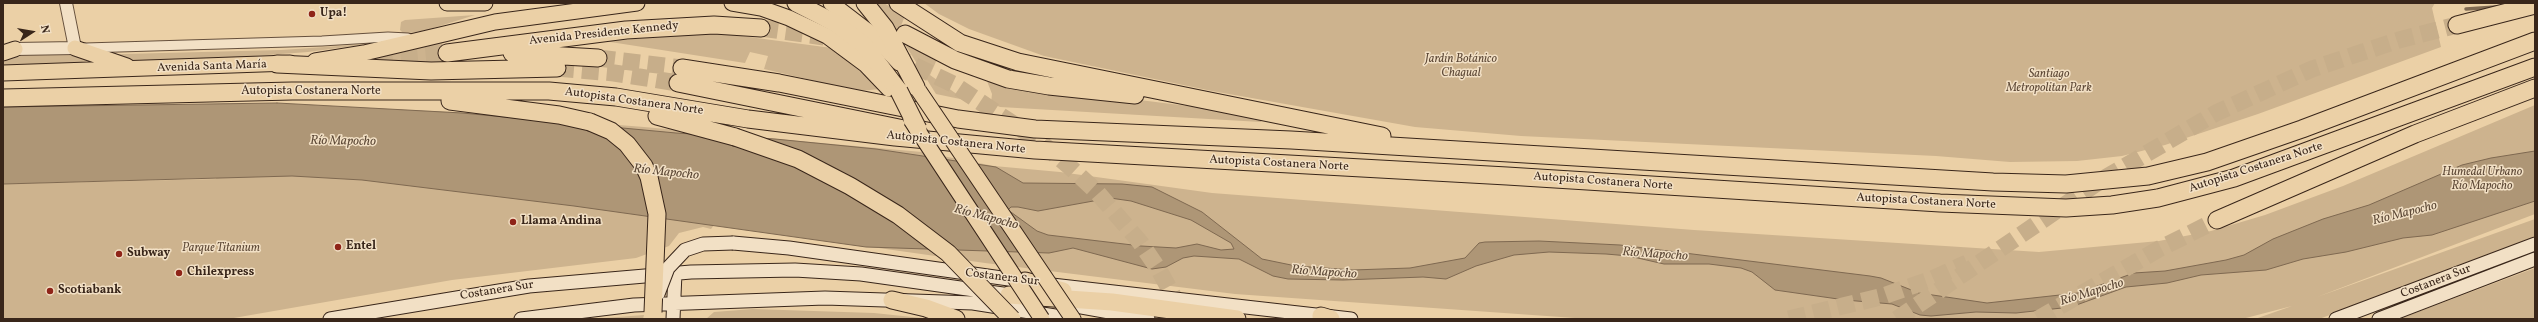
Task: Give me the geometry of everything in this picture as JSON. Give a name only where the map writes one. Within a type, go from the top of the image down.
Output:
[{"type":"highway","points":[[796,3],[835,23],[864,45],[895,91],[918,129]]},
{"type":"highway","points":[[865,3],[885,28],[917,89]]},
{"type":"highway","points":[[898,3],[945,35],[978,50],[1046,69],[1441,148]]},
{"type":"highway","points":[[2457,25],[2535,5]]},
{"type":"highway","name":"Avenida Presidente Kennedy","points":[[598,58],[514,53],[447,53],[626,30],[714,25],[761,28]]},
{"type":"highway","points":[[905,34],[955,60],[1008,79],[1111,93],[1205,100]]},
{"type":"highway","name":"Autopista Costanera Norte","points":[[966,144],[680,75],[758,79],[958,119],[1029,128],[1441,148],[2020,183],[2095,182],[2148,176],[2222,157],[2535,41]]},
{"type":"highway","points":[[277,64],[431,71],[557,68]]},
{"type":"highway","name":"Autopista Costanera Norte","points":[[3,98],[285,91],[378,93],[526,90],[594,94],[748,119],[966,144],[1078,154],[1507,176],[2039,208],[2091,207],[2158,198],[2234,178],[2535,67]]},
{"type":"highway","points":[[2217,220],[2415,134],[2535,88]]},
{"type":"highway","points":[[480,92],[637,112],[674,119],[735,137],[798,159],[850,186],[892,211],[948,253],[1012,319]]},
{"type":"highway","points":[[378,93],[559,115],[590,122],[611,131],[627,144],[649,177],[657,214],[653,316]]},
{"type":"highway","points":[[1025,281],[1112,302]]},
{"type":"highway","points":[[1009,295],[1112,302],[1237,319]]},
{"type":"highway","points":[[892,300],[937,311],[956,319]]},
{"type":"main road","points":[[447,3],[485,3]]},
{"type":"main road","name":"Avenida Santa María","points":[[3,73],[141,70],[277,64],[341,57],[474,26],[520,18],[637,3]]},
{"type":"main road","points":[[732,3],[761,8],[789,18],[828,36],[866,65],[895,91]]},
{"type":"main road","points":[[832,3],[874,36],[917,89],[1073,319]]},
{"type":"main road","points":[[75,48],[141,70]]},
{"type":"main road","points":[[918,129],[1042,319]]},
{"type":"main road","name":"Costanera Sur","points":[[653,316],[665,273],[681,254],[703,244],[733,243],[789,248],[1025,281],[1326,318],[1352,319]]},
{"type":"main road","name":"Costanera Sur","points":[[2336,319],[2535,244]]},
{"type":"main road","name":"Costanera Sur","points":[[2380,319],[2535,259]]},
{"type":"main road","name":"Costanera Sur","points":[[330,319],[529,286],[675,272],[787,270],[861,274],[1009,295],[1148,319]]},
{"type":"main road","points":[[673,319],[675,272]]},
{"type":"main road","points":[[521,319],[606,308],[674,303],[787,298],[892,300],[974,304],[1073,319]]},
{"type":"street","points":[[66,3],[75,48]]},
{"type":"street","name":"Avenida Santa María","points":[[7,50],[315,42],[388,37],[420,39]]},
{"type":"green space","points":[[876,3],[884,3],[905,16],[900,28],[938,57],[930,75],[965,100],[936,94],[889,19]]},
{"type":"green space","name":"Santiago Metropolitan Park","points":[[924,3],[2435,3],[2432,8],[2441,47],[2258,114],[2165,145],[2122,156],[2077,161],[2010,162],[1936,156],[1521,136],[1415,127],[1212,91],[1044,56],[969,29],[939,14]]},
{"type":"green space","points":[[475,15],[427,30],[404,34],[400,30],[401,22],[405,20]]},
{"type":"green space","points":[[719,33],[832,48],[881,89],[858,91],[764,69],[768,56],[750,52],[745,63],[604,41]]},
{"type":"green space","points":[[442,41],[443,64],[378,60],[378,57]]},
{"type":"green space","points":[[368,44],[308,52],[213,59],[3,67],[3,54],[83,55],[281,50]]},
{"type":"green space","points":[[987,81],[1212,109],[1262,119],[1261,122],[1000,107],[991,103],[992,94]]},
{"type":"green space","name":"Humedal Urbano Río Mapocho","points":[[2535,105],[2535,214],[2317,297],[2535,219],[2535,239],[2319,319],[2255,319],[2292,306],[2242,319],[1589,319],[1235,294],[985,263],[680,220],[714,225],[711,229],[703,227],[679,233],[669,246],[636,258],[452,280],[228,319],[3,319],[3,184],[216,179],[227,107],[344,107],[454,112],[644,127],[922,152],[994,166],[1060,172],[1212,193],[1694,230],[2039,252],[2159,241],[2211,231],[2265,215],[2343,186]]},
{"type":"green space","points":[[2535,268],[2535,319],[2399,319]]},
{"type":"green space","points":[[753,309],[874,313],[931,319],[706,319],[714,312]]},
{"type":"green space","points":[[644,315],[643,319],[592,319]]},
{"type":"water","name":"Río Mapocho","points":[[277,103],[462,113],[676,133],[775,139],[876,149],[996,167],[1023,183],[1122,184],[1152,187],[1202,212],[1262,259],[1296,266],[1353,270],[1410,268],[1465,258],[1479,243],[1485,242],[1539,241],[1620,245],[1870,276],[1881,278],[1919,293],[1987,303],[2078,293],[2134,273],[2165,271],[2226,260],[2244,255],[2273,239],[2323,219],[2369,205],[2462,165],[2491,158],[2535,151],[2535,201],[2432,235],[2403,238],[2346,252],[2303,259],[2266,270],[2201,275],[2167,283],[2126,287],[2071,307],[2016,313],[1976,312],[1931,316],[1920,315],[1892,304],[1845,300],[1775,290],[1752,272],[1741,268],[1709,264],[1664,264],[1629,256],[1606,254],[1549,252],[1514,255],[1476,266],[1446,279],[1423,277],[1343,280],[1288,279],[1273,276],[1239,259],[1194,256],[1183,258],[1166,267],[1152,269],[1073,248],[1049,253],[866,247],[574,206],[362,180],[292,176],[3,184],[3,107]],"holes":[[[1110,198],[1131,201],[1191,220],[1231,243],[1234,249],[1221,250],[1197,244],[1176,248],[1141,246],[1048,235],[1037,231],[1008,210],[1011,207],[1018,207],[1038,211]]]},
{"type":"waterway","points":[[2466,9],[2496,7]]},
{"type":"tunnel","points":[[1897,319],[2100,181],[2216,113],[2312,69],[2399,40],[2457,25]]},
{"type":"tunnel","points":[[761,28],[824,37]]},
{"type":"tunnel","points":[[351,62],[446,53]]},
{"type":"tunnel","points":[[892,55],[953,84],[1039,141],[1070,167],[1096,191],[1140,242],[1159,270],[1182,312]]},
{"type":"tunnel","points":[[598,58],[682,68]]},
{"type":"tunnel","points":[[557,68],[614,73],[678,83]]},
{"type":"tunnel","points":[[2038,319],[2159,249],[2217,220]]},
{"type":"tunnel","points":[[1789,319],[1880,297],[1932,279],[1967,263]]},
{"type":"place","name":"Upa!","points":[[312,14]]},
{"type":"place","name":"Llama Andina","points":[[513,222]]},
{"type":"place","name":"Entel","points":[[338,247]]},
{"type":"place","name":"Subway","points":[[119,254]]},
{"type":"place","name":"Chilexpress","points":[[179,273]]},
{"type":"place","name":"Scotiabank","points":[[50,291]]},
{"type":"park label","name":"Jardín Botánico Chagual","points":[[1461,67]]},
{"type":"park label","name":"Parque Titanium","points":[[221,249]]}]
